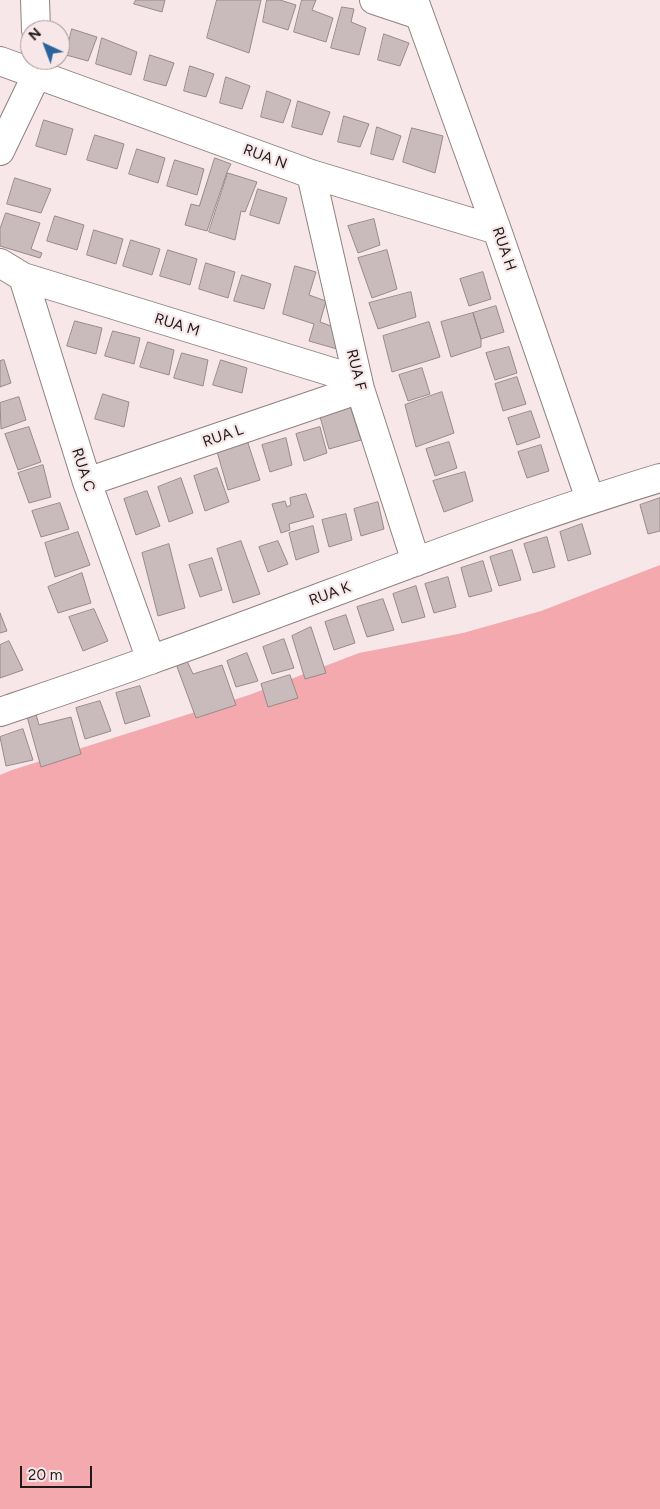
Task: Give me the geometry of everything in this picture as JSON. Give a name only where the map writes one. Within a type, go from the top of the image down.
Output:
[{"type":"street","points":[[35,0],[36,20]]},
{"type":"street","points":[[374,0],[416,7]]},
{"type":"street","name":"RUA H","points":[[416,7],[497,230],[590,499]]},
{"type":"street","name":"RUA N","points":[[0,61],[20,64]]},
{"type":"street","points":[[0,151],[36,70]]},
{"type":"street","name":"RUA N","points":[[45,70],[311,174],[497,230]]},
{"type":"street","name":"RUA F","points":[[311,174],[359,385],[416,562]]},
{"type":"street","name":"RUA M","points":[[0,263],[23,277],[359,385]]},
{"type":"street","name":"RUA C","points":[[23,277],[87,482],[151,660]]},
{"type":"street","name":"RUA L","points":[[87,482],[359,385]]},
{"type":"street","name":"RUA K","points":[[0,712],[151,660],[590,499],[660,478]]},
{"type":"shaded area","points":[[660,565],[660,1509],[0,1509],[0,775],[249,695],[359,653],[463,633],[541,611]]},
{"type":"building","points":[[136,0],[165,0],[162,12],[134,4]]},
{"type":"building","points":[[217,0],[261,0],[249,53],[207,38]]},
{"type":"building","points":[[267,0],[280,0],[296,5],[288,30],[263,22]]},
{"type":"building","points":[[302,0],[316,0],[312,10],[333,18],[326,42],[294,32]]},
{"type":"building","points":[[342,7],[354,9],[351,22],[366,28],[359,55],[331,48]]},
{"type":"building","points":[[72,29],[97,37],[88,61],[70,56]]},
{"type":"building","points":[[384,34],[409,43],[400,66],[378,60]]},
{"type":"building","points":[[102,38],[137,52],[131,75],[96,64]]},
{"type":"building","points":[[150,55],[174,63],[166,86],[144,80]]},
{"type":"building","points":[[190,66],[214,74],[206,97],[184,91]]},
{"type":"building","points":[[226,77],[250,86],[242,109],[220,103]]},
{"type":"building","points":[[267,91],[291,100],[283,123],[261,117]]},
{"type":"building","points":[[298,101],[330,112],[322,135],[292,127]]},
{"type":"building","points":[[344,116],[369,124],[360,147],[338,142]]},
{"type":"building","points":[[44,120],[73,129],[66,155],[36,146]]},
{"type":"building","points":[[377,127],[401,136],[393,160],[371,154]]},
{"type":"building","points":[[412,128],[443,136],[435,173],[403,162]]},
{"type":"building","points":[[95,135],[124,144],[117,169],[87,160]]},
{"type":"building","points":[[137,149],[165,158],[158,183],[129,174]]},
{"type":"building","points":[[215,158],[231,164],[207,231],[185,225],[191,204],[199,206]]},
{"type":"building","points":[[175,160],[204,169],[197,195],[167,186]]},
{"type":"building","points":[[228,173],[257,182],[245,212],[241,211],[235,240],[209,232]]},
{"type":"building","points":[[15,178],[51,189],[41,213],[7,204]]},
{"type":"building","points":[[258,189],[287,198],[279,224],[250,215]]},
{"type":"building","points":[[6,213],[40,223],[31,249],[42,253],[40,258],[0,246],[0,229]]},
{"type":"building","points":[[55,216],[84,225],[77,250],[47,241]]},
{"type":"building","points":[[374,219],[380,245],[358,253],[348,226]]},
{"type":"building","points":[[94,230],[123,239],[116,264],[87,255]]},
{"type":"building","points":[[131,240],[160,249],[152,275],[123,266]]},
{"type":"building","points":[[168,250],[197,259],[190,285],[160,276]]},
{"type":"building","points":[[387,250],[397,289],[372,298],[358,258]]},
{"type":"building","points":[[206,263],[235,272],[228,298],[199,289]]},
{"type":"building","points":[[295,266],[316,272],[309,295],[326,301],[320,322],[331,326],[341,344],[337,349],[309,341],[314,324],[283,314]]},
{"type":"building","points":[[483,272],[491,299],[469,306],[460,279]]},
{"type":"building","points":[[242,275],[271,284],[264,309],[234,301]]},
{"type":"building","points":[[411,292],[416,317],[378,329],[369,303]]},
{"type":"building","points":[[496,306],[504,332],[481,339],[473,313]]},
{"type":"building","points":[[473,313],[481,339],[481,347],[451,357],[441,322]]},
{"type":"building","points":[[75,321],[102,328],[96,354],[67,346]]},
{"type":"building","points":[[429,322],[440,357],[392,372],[383,336]]},
{"type":"building","points":[[113,331],[140,338],[134,364],[105,356]]},
{"type":"building","points":[[148,342],[174,350],[169,375],[140,367]]},
{"type":"building","points":[[509,347],[517,373],[495,380],[486,353]]},
{"type":"building","points":[[182,353],[208,360],[203,386],[174,378]]},
{"type":"building","points":[[4,360],[11,383],[0,387],[0,361]]},
{"type":"building","points":[[221,360],[247,368],[242,393],[213,385]]},
{"type":"building","points":[[422,368],[430,394],[408,401],[399,375]]},
{"type":"building","points":[[517,377],[526,404],[503,411],[495,384]]},
{"type":"building","points":[[442,392],[454,433],[416,447],[405,405]]},
{"type":"building","points":[[103,394],[129,402],[124,427],[95,419]]},
{"type":"building","points":[[19,397],[26,420],[1,429],[0,403]]},
{"type":"building","points":[[349,403],[361,440],[329,449],[319,413]]},
{"type":"building","points":[[531,411],[540,437],[517,445],[508,418]]},
{"type":"building","points":[[29,427],[41,462],[18,470],[5,434]]},
{"type":"building","points":[[320,427],[327,453],[304,461],[296,434]]},
{"type":"building","points":[[246,437],[260,480],[228,490],[216,448]]},
{"type":"building","points":[[286,438],[292,465],[270,472],[262,445]]},
{"type":"building","points":[[449,442],[457,468],[435,476],[426,449]]},
{"type":"building","points":[[541,445],[549,471],[527,478],[518,452]]},
{"type":"building","points":[[43,465],[51,497],[29,503],[18,473]]},
{"type":"building","points":[[217,468],[229,502],[205,511],[194,476]]},
{"type":"building","points":[[465,472],[473,501],[444,512],[433,481]]},
{"type":"building","points":[[181,478],[193,513],[169,522],[158,487]]},
{"type":"building","points":[[147,491],[160,526],[136,535],[124,499]]},
{"type":"building","points":[[306,494],[314,517],[289,524],[290,530],[281,533],[272,504],[285,501],[287,507],[291,505],[290,498]]},
{"type":"building","points":[[660,498],[660,531],[648,534],[640,505]]},
{"type":"building","points":[[378,502],[384,529],[361,536],[354,509]]},
{"type":"building","points":[[60,503],[69,529],[41,537],[32,511]]},
{"type":"building","points":[[346,514],[352,540],[329,547],[322,520]]},
{"type":"building","points":[[582,524],[591,554],[568,561],[560,532]]},
{"type":"building","points":[[313,526],[319,552],[296,560],[289,533]]},
{"type":"building","points":[[78,532],[90,565],[55,577],[45,543]]},
{"type":"building","points":[[547,537],[555,567],[533,573],[524,544]]},
{"type":"building","points":[[241,541],[260,594],[233,603],[217,549]]},
{"type":"building","points":[[278,541],[288,564],[268,572],[259,547]]},
{"type":"building","points":[[169,544],[185,608],[158,616],[142,553]]},
{"type":"building","points":[[512,550],[521,580],[499,586],[490,557]]},
{"type":"building","points":[[212,558],[222,590],[200,597],[189,565]]},
{"type":"building","points":[[483,561],[492,591],[469,597],[461,568]]},
{"type":"building","points":[[82,573],[91,603],[58,613],[48,587]]},
{"type":"building","points":[[448,577],[456,607],[434,613],[425,584]]},
{"type":"building","points":[[416,586],[425,617],[402,623],[393,594]]},
{"type":"building","points":[[383,599],[394,630],[367,637],[357,607]]},
{"type":"building","points":[[94,609],[108,641],[83,651],[69,617]]},
{"type":"building","points":[[0,613],[7,631],[0,633]]},
{"type":"building","points":[[346,615],[355,643],[334,650],[325,622]]},
{"type":"building","points":[[311,627],[326,673],[305,679],[292,636]]},
{"type":"building","points":[[284,639],[294,668],[272,674],[263,647]]},
{"type":"building","points":[[9,641],[23,670],[0,678],[0,645]]},
{"type":"building","points":[[247,653],[258,681],[236,687],[227,661]]},
{"type":"building","points":[[187,661],[193,674],[222,665],[236,705],[196,718],[176,664]]},
{"type":"building","points":[[290,675],[298,698],[268,707],[261,684]]},
{"type":"building","points":[[140,686],[150,716],[125,724],[116,693]]},
{"type":"building","points":[[100,701],[111,731],[85,739],[76,708]]},
{"type":"building","points":[[35,711],[39,725],[71,717],[81,754],[41,767],[26,713]]},
{"type":"building","points":[[23,729],[33,760],[6,766],[0,737]]}]
